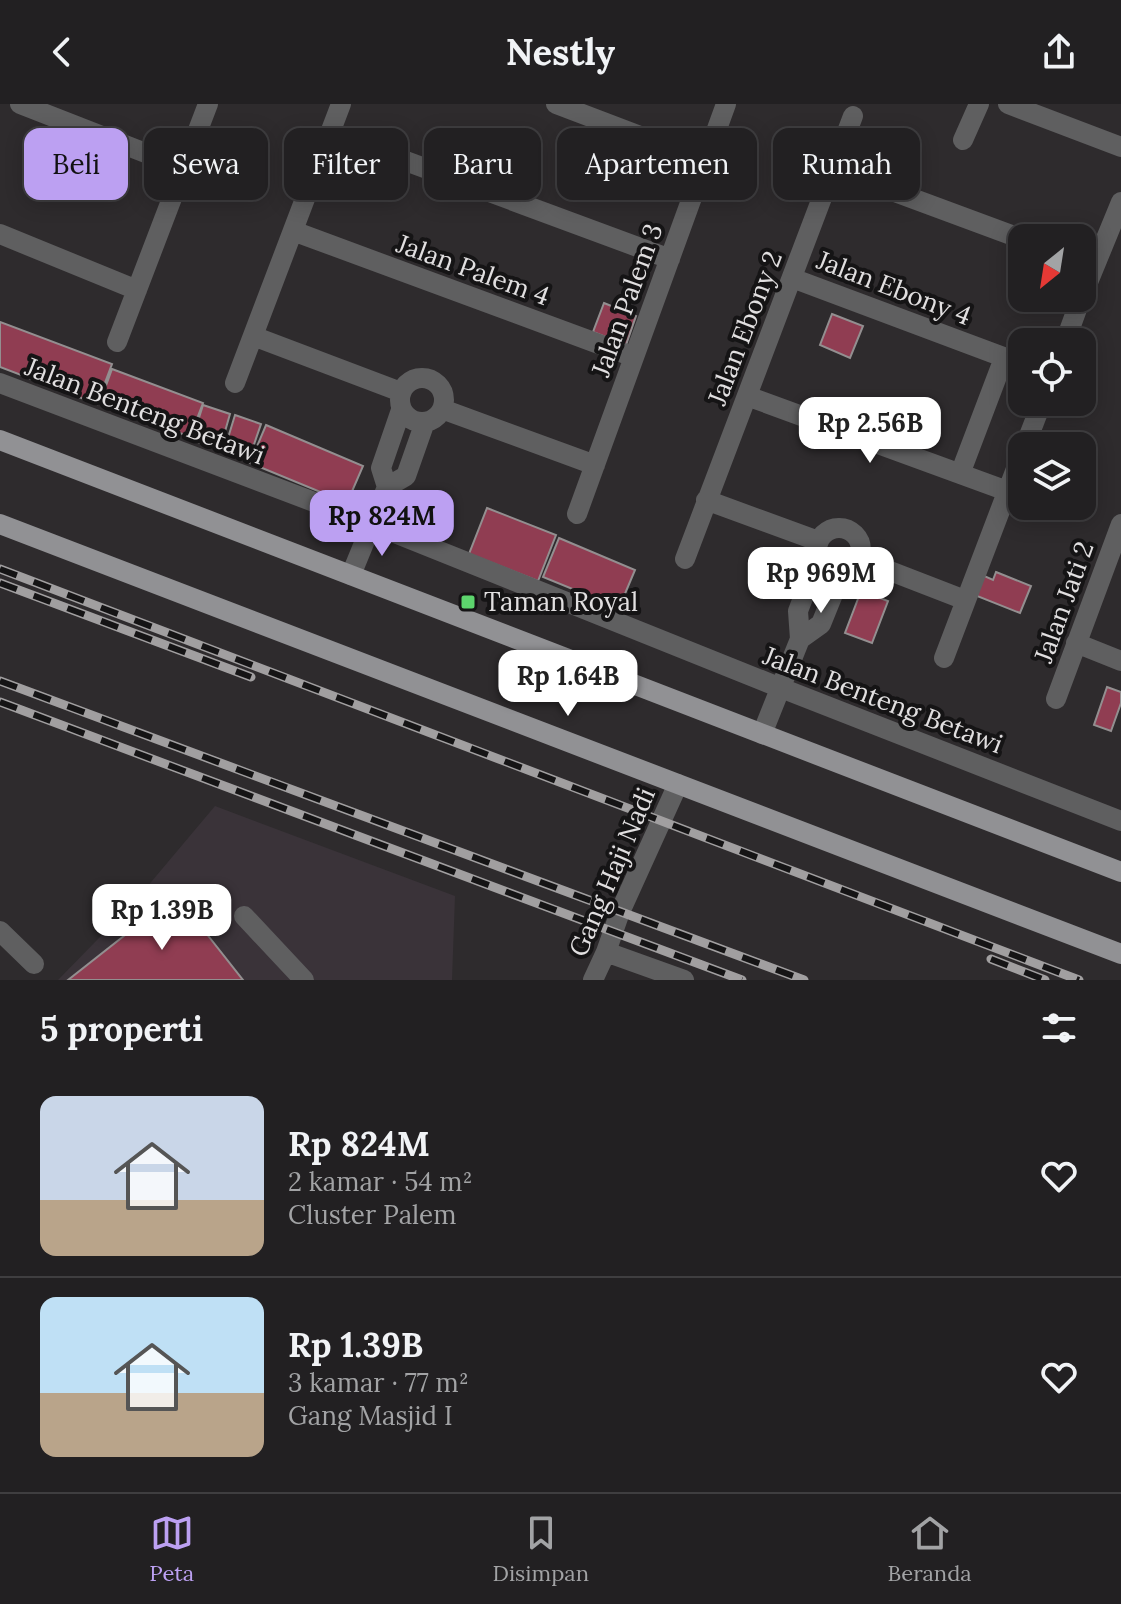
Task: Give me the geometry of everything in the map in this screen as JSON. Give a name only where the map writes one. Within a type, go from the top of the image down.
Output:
[{"type":"main road","points":[[0,440],[1121,872]]},
{"type":"main road","points":[[0,524],[1121,954]]},
{"type":"street","points":[[20,104],[144,152]]},
{"type":"street","points":[[199,128],[208,104]]},
{"type":"street","points":[[332,128],[341,104]]},
{"type":"street","points":[[556,104],[619,128]]},
{"type":"street","name":"Jalan Palem 3","points":[[718,128],[726,104]]},
{"type":"street","points":[[963,140],[979,104]]},
{"type":"street","points":[[1008,104],[1046,110],[1121,147]]},
{"type":"street","name":"Jalan Ebony 2","points":[[848,128],[853,116]]},
{"type":"street","points":[[408,162],[670,259]]},
{"type":"street","points":[[117,342],[172,200]]},
{"type":"street","points":[[235,383],[305,200]]},
{"type":"street","name":"Jalan Palem 3","points":[[577,514],[692,200]]},
{"type":"street","name":"Jalan Ebony 2","points":[[685,559],[821,200]]},
{"type":"street","points":[[917,200],[1008,234]]},
{"type":"street","points":[[1096,248],[1121,202]]},
{"type":"street","name":"Jalan Palem 4","points":[[293,231],[634,357]]},
{"type":"street","points":[[0,234],[137,290]]},
{"type":"street","name":"Jalan Ebony 4","points":[[792,278],[1008,359]]},
{"type":"street","points":[[253,336],[401,401],[407,417],[416,422],[435,418],[442,409],[444,398],[439,387],[430,380],[419,378],[408,383],[401,401],[381,468],[387,487]]},
{"type":"street","points":[[960,474],[1008,372]]},
{"type":"street","name":"Jalan Benteng Betawi","points":[[0,383],[372,524],[1121,821]]},
{"type":"street","points":[[747,396],[1007,491],[944,658]]},
{"type":"street","points":[[442,409],[595,465]]},
{"type":"street","points":[[351,575],[387,487],[406,476],[425,422]]},
{"type":"street","points":[[706,500],[818,550],[824,567],[833,571],[842,572],[853,567],[859,559],[861,547],[856,537],[847,530],[836,528],[825,532],[818,550],[798,611],[800,639],[762,734]]},
{"type":"street","name":"Jalan Jati 2","points":[[1056,699],[1120,529]]},
{"type":"street","points":[[859,559],[965,600]]},
{"type":"street","points":[[800,639],[821,624],[842,572]]},
{"type":"street","points":[[1076,643],[1121,661]]},
{"type":"street","name":"Gang Haji Nadi","points":[[593,980],[678,784]]},
{"type":"street","points":[[244,916],[304,980]]},
{"type":"street","points":[[0,931],[34,964]]},
{"type":"street","points":[[606,952],[684,980]]},
{"type":"shaded area","points":[[215,806],[455,896],[452,980],[58,980],[136,900]]},
{"type":"building","points":[[604,303],[636,316],[626,345],[593,332]]},
{"type":"building","points":[[832,314],[863,326],[850,358],[820,345]]},
{"type":"building","points":[[0,322],[112,364],[97,404],[0,367]]},
{"type":"building","points":[[112,369],[203,403],[190,437],[100,402]]},
{"type":"building","points":[[203,405],[230,414],[220,449],[192,440]]},
{"type":"building","points":[[235,415],[261,424],[249,459],[224,451]]},
{"type":"building","points":[[266,425],[363,466],[347,503],[250,463]]},
{"type":"building","points":[[487,508],[556,535],[538,581],[469,554]]},
{"type":"building","points":[[559,538],[635,570],[619,608],[543,577]]},
{"type":"building","points":[[996,572],[1031,586],[1020,613],[972,594],[980,574],[993,580]]},
{"type":"building","points":[[861,591],[888,601],[872,643],[845,633]]},
{"type":"building","points":[[1107,687],[1121,692],[1121,703],[1111,731],[1094,725]]},
{"type":"building","points":[[176,895],[243,980],[68,980]]},
{"type":"railway","points":[[0,569],[1079,980]]},
{"type":"railway","points":[[0,583],[251,677]]},
{"type":"railway","points":[[0,681],[804,980]]},
{"type":"railway","points":[[0,702],[742,980]]},
{"type":"railway","points":[[991,959],[1045,980]]},
{"type":"place","name":"Taman Royal","points":[[468,602]]}]
